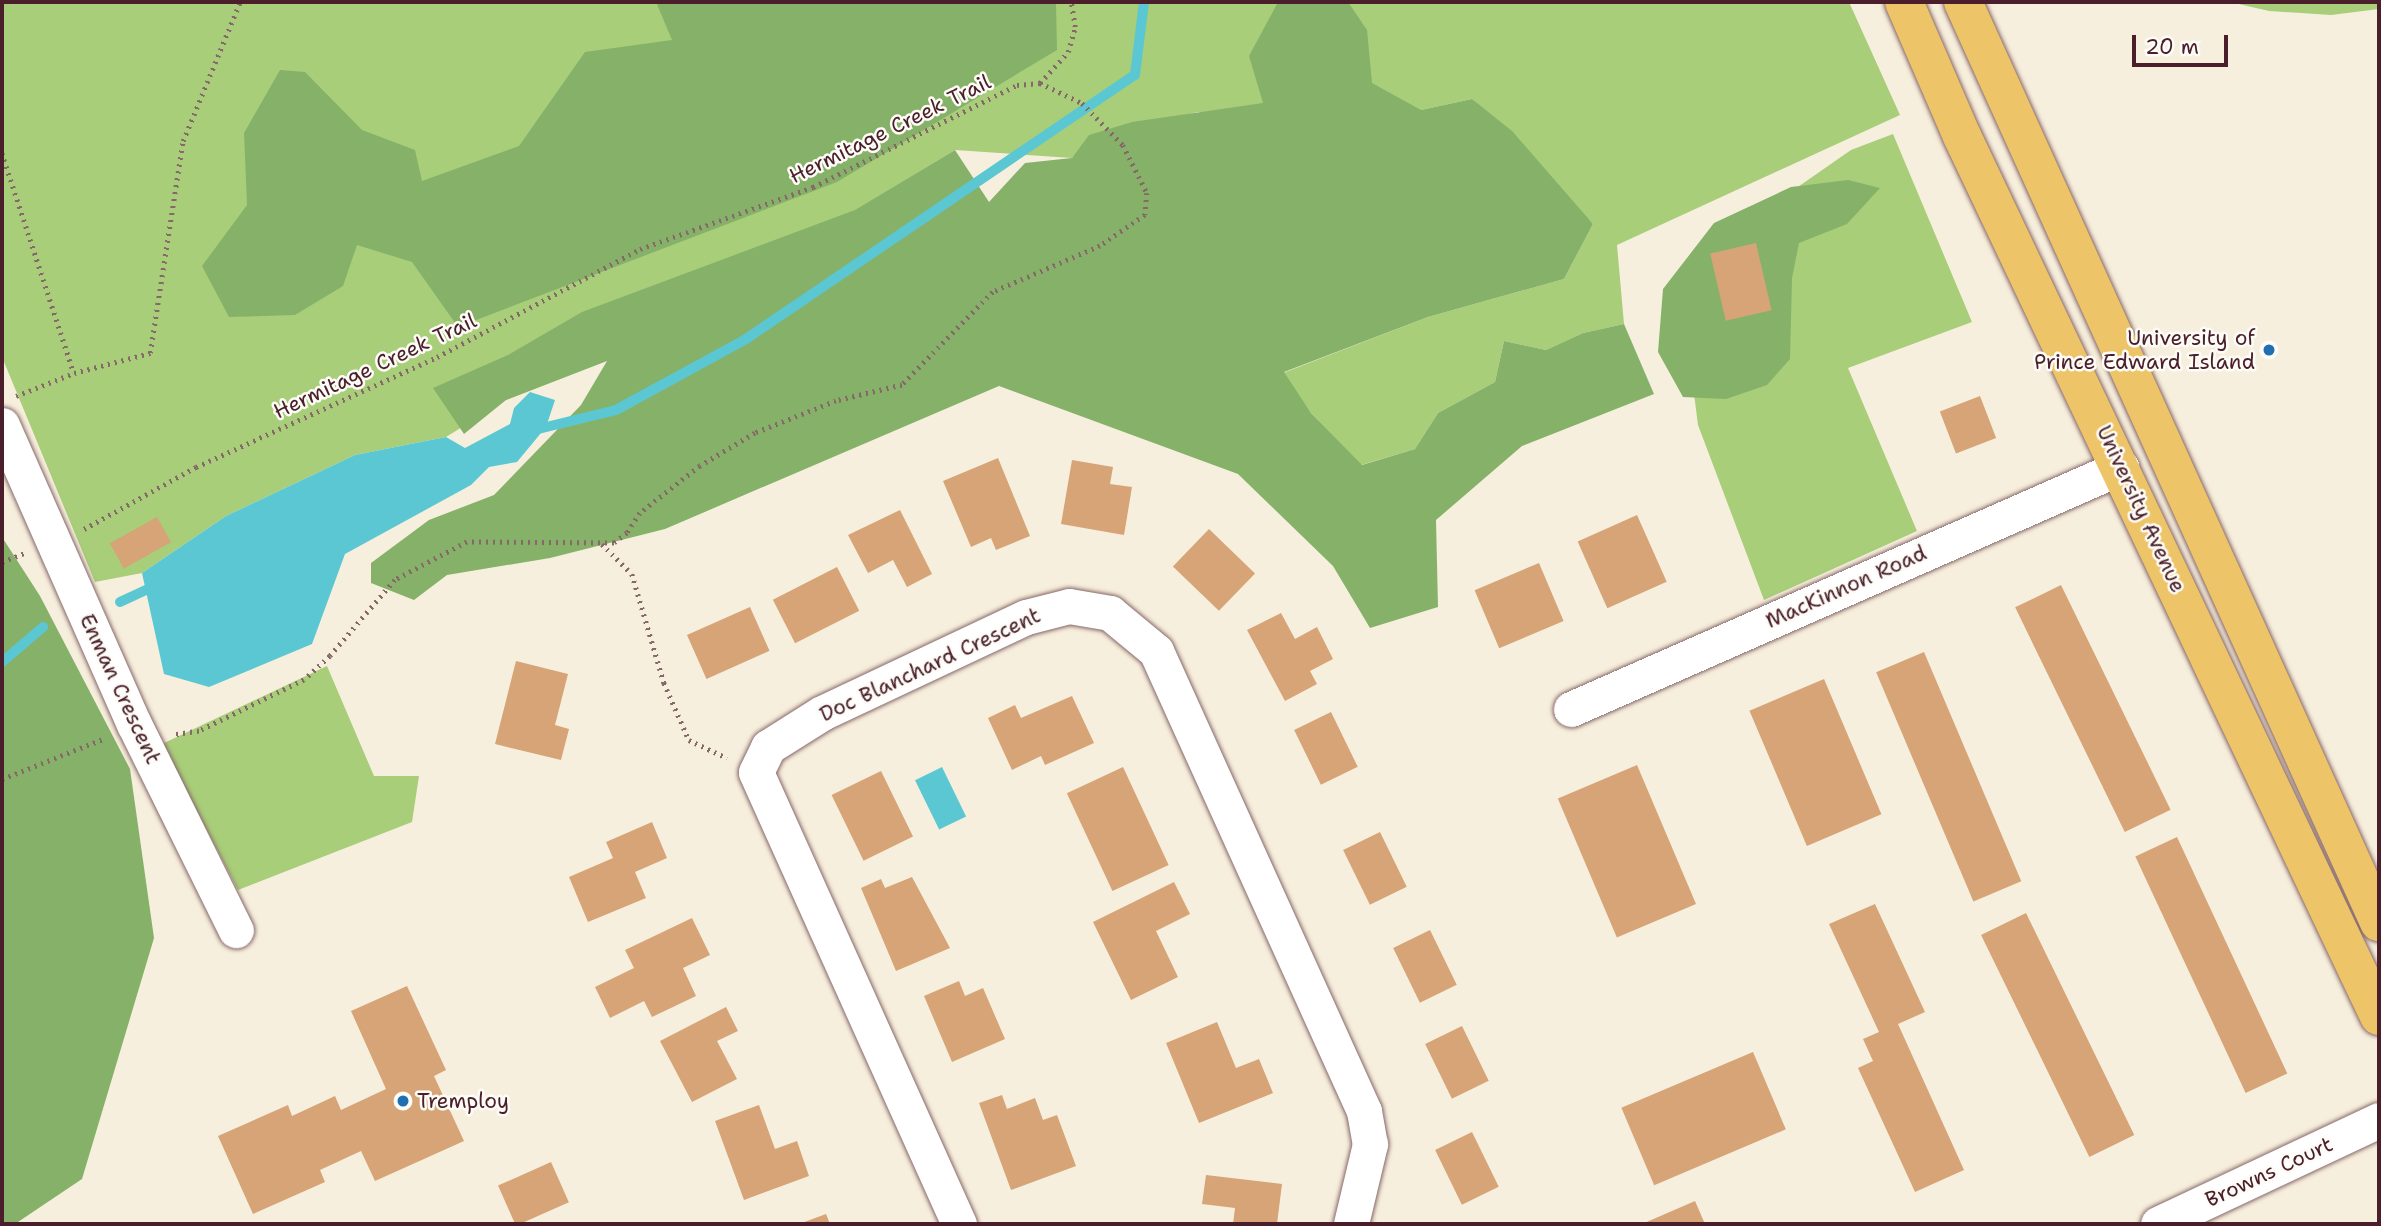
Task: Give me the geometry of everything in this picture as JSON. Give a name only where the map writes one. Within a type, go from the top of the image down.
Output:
[{"type":"main road","name":"University Avenue","points":[[1904,2],[1962,136],[2379,1016]]},
{"type":"main road","name":"University Avenue","points":[[1963,2],[2379,922]]},
{"type":"street","name":"Enman Crescent","points":[[7,430],[134,724],[236,930]]},
{"type":"street","name":"MacKinnon Road","points":[[1571,709],[2121,467]]},
{"type":"street","name":"Doc Blanchard Crescent","points":[[756,772],[768,747],[822,713],[1026,617],[1069,606],[1110,613],[1156,651],[1364,1111],[1370,1144],[1352,1224]]},
{"type":"street","points":[[756,772],[959,1224]]},
{"type":"street","name":"Browns Court","points":[[2158,1224],[2379,1120]]},
{"type":"path","points":[[7,430],[74,373],[150,353],[183,141],[240,2]]},
{"type":"path","points":[[165,737],[199,731],[304,680],[330,656],[395,580],[467,542],[614,543],[640,513],[701,466],[755,433],[836,401],[902,386],[993,292],[1100,246],[1145,215],[1147,193],[1123,145],[1082,103],[1040,83],[1068,52],[1075,27],[1071,2]]},
{"type":"path","name":"Hermitage Creek Trail","points":[[75,534],[196,467],[437,357],[640,249],[813,187],[1017,85],[1040,83]]},
{"type":"path","points":[[2,153],[74,373]]},
{"type":"path","points":[[601,543],[632,575],[664,683],[689,740],[756,772]]},
{"type":"path","points":[[2,562],[38,548]]},
{"type":"path","points":[[2,779],[80,745],[111,737]]},
{"type":"green space","points":[[2,2],[1849,2],[1900,115],[1617,245],[1624,324],[1583,333],[1546,350],[1504,341],[1495,382],[1438,413],[1415,449],[1361,465],[1311,413],[1283,373],[1428,317],[1564,279],[1593,224],[1472,99],[1421,110],[1198,112],[1091,135],[1072,158],[955,150],[608,360],[506,400],[446,437],[355,455],[226,516],[142,573],[95,582],[2,357]]},
{"type":"green space","points":[[656,2],[1056,2],[1057,50],[837,182],[458,327],[412,262],[357,245],[343,286],[295,315],[229,317],[202,266],[247,205],[244,133],[280,70],[305,72],[362,130],[415,150],[422,181],[519,146],[585,52],[672,40]]},
{"type":"green space","points":[[1278,2],[1348,2],[1367,30],[1372,83],[1421,110],[1472,99],[1512,131],[1593,224],[1564,279],[1428,317],[1284,372],[1311,413],[1362,465],[1415,449],[1438,413],[1495,382],[1504,341],[1546,350],[1583,333],[1624,324],[1654,394],[1522,446],[1436,520],[1438,607],[1370,628],[1333,566],[1238,474],[999,386],[665,529],[550,558],[447,575],[414,600],[371,583],[371,563],[429,520],[494,495],[581,405],[607,361],[506,400],[464,434],[433,388],[508,355],[582,312],[855,210],[955,150],[989,202],[1025,163],[1072,158],[1089,135],[1132,122],[1263,103],[1249,56]]},
{"type":"green space","points":[[2230,2],[2379,2],[2379,9],[2331,15],[2269,11]]},
{"type":"green space","points":[[1893,134],[1972,322],[1848,368],[1917,531],[1764,600],[1698,425],[1678,270],[1851,150]]},
{"type":"green space","points":[[1848,180],[1880,188],[1847,224],[1799,243],[1792,278],[1790,359],[1767,385],[1726,399],[1683,397],[1658,352],[1663,289],[1714,223],[1791,187]]},
{"type":"green space","points":[[2,537],[40,596],[130,769],[154,938],[82,1179],[15,1224],[2,1224]]},
{"type":"green space","points":[[327,666],[374,776],[419,776],[412,822],[238,890],[162,744]]},
{"type":"water","points":[[530,392],[555,400],[546,427],[517,462],[489,467],[471,485],[345,554],[312,644],[209,687],[164,674],[142,573],[226,516],[355,455],[446,437],[465,448],[510,424],[514,408]]},
{"type":"water","points":[[942,767],[966,816],[939,830],[915,780]]},
{"type":"building","points":[[1756,243],[1772,310],[1726,321],[1710,254]]},
{"type":"building","points":[[1980,396],[1996,438],[1956,453],[1940,411]]},
{"type":"building","points":[[998,458],[1030,536],[996,550],[991,538],[971,547],[943,481]]},
{"type":"building","points":[[1072,460],[1113,467],[1110,484],[1132,487],[1124,535],[1061,524]]},
{"type":"building","points":[[900,510],[932,574],[907,587],[893,560],[868,573],[848,535]]},
{"type":"building","points":[[1637,515],[1667,582],[1607,608],[1578,541]]},
{"type":"building","points":[[157,517],[171,542],[124,569],[110,543]]},
{"type":"building","points":[[1209,529],[1255,573],[1219,611],[1173,566]]},
{"type":"building","points":[[1539,563],[1564,621],[1499,648],[1475,590]]},
{"type":"building","points":[[837,567],[859,611],[795,643],[773,600]]},
{"type":"building","points":[[2061,585],[2171,810],[2125,832],[2015,607]]},
{"type":"building","points":[[750,607],[770,651],[706,679],[687,635]]},
{"type":"building","points":[[1281,613],[1295,639],[1317,627],[1333,659],[1310,671],[1317,684],[1285,701],[1247,630]]},
{"type":"building","points":[[1924,652],[2021,881],[1973,902],[1876,672]]},
{"type":"building","points":[[516,661],[568,674],[555,725],[569,729],[561,760],[495,744]]},
{"type":"building","points":[[1824,679],[1881,814],[1807,846],[1749,711]]},
{"type":"building","points":[[1072,696],[1094,743],[1045,765],[1041,756],[1012,770],[988,718],[1015,705],[1021,718]]},
{"type":"building","points":[[1331,712],[1358,767],[1321,785],[1294,730]]},
{"type":"building","points":[[1637,765],[1696,904],[1617,938],[1558,799]]},
{"type":"building","points":[[1123,767],[1169,865],[1112,891],[1067,793]]},
{"type":"building","points":[[881,771],[913,837],[864,861],[832,795]]},
{"type":"building","points":[[652,822],[667,858],[635,872],[646,898],[588,922],[569,877],[613,858],[606,842]]},
{"type":"building","points":[[1380,832],[1407,887],[1370,905],[1343,850]]},
{"type":"building","points":[[2177,837],[2287,1074],[2246,1093],[2135,856]]},
{"type":"building","points":[[912,877],[950,948],[896,971],[861,888],[881,879],[885,888]]},
{"type":"building","points":[[1174,882],[1190,914],[1156,931],[1178,977],[1131,1000],[1093,922]]},
{"type":"building","points":[[1875,904],[1925,1012],[1898,1024],[1964,1170],[1915,1192],[1858,1068],[1873,1061],[1863,1039],[1879,1032],[1829,924]]},
{"type":"building","points":[[2026,913],[2134,1135],[2089,1157],[1981,935]]},
{"type":"building","points":[[692,918],[710,955],[683,968],[696,996],[652,1017],[644,1001],[610,1018],[595,987],[634,968],[625,950]]},
{"type":"building","points":[[1430,930],[1457,985],[1420,1003],[1393,948]]},
{"type":"building","points":[[959,981],[965,996],[983,988],[1005,1039],[952,1062],[924,996]]},
{"type":"building","name":"Tremploy","points":[[407,986],[446,1070],[434,1076],[464,1141],[375,1181],[361,1151],[320,1170],[325,1182],[253,1214],[218,1136],[288,1105],[292,1116],[335,1096],[341,1110],[386,1089],[351,1011]]},
{"type":"building","points":[[726,1007],[738,1031],[717,1041],[737,1079],[692,1102],[660,1041]]},
{"type":"building","points":[[1217,1022],[1236,1068],[1259,1059],[1273,1093],[1199,1123],[1166,1043]]},
{"type":"building","points":[[1462,1026],[1489,1081],[1452,1099],[1425,1044]]},
{"type":"building","points":[[1753,1052],[1786,1129],[1654,1185],[1621,1108]]},
{"type":"building","points":[[1002,1095],[1007,1109],[1035,1098],[1043,1120],[1057,1115],[1076,1166],[1011,1190],[979,1103]]},
{"type":"building","points":[[759,1105],[775,1149],[797,1141],[809,1176],[744,1200],[715,1121]]},
{"type":"building","points":[[1472,1132],[1499,1187],[1462,1205],[1435,1150]]},
{"type":"building","points":[[551,1162],[569,1202],[515,1224],[498,1186]]},
{"type":"building","points":[[1206,1175],[1282,1184],[1277,1224],[1233,1224],[1235,1208],[1202,1204]]},
{"type":"building","points":[[1695,1201],[1705,1224],[1642,1224]]},
{"type":"building","points":[[826,1214],[830,1224],[799,1224]]},
{"type":"waterway","points":[[534,430],[616,410],[746,339],[1135,75],[1144,2]]},
{"type":"waterway","points":[[120,602],[155,586]]},
{"type":"waterway","points":[[2,662],[43,627]]},
{"type":"place","name":"University of Prince Edward Island","points":[[2269,350]]},
{"type":"place","name":"Tremploy","points":[[403,1101]]}]
